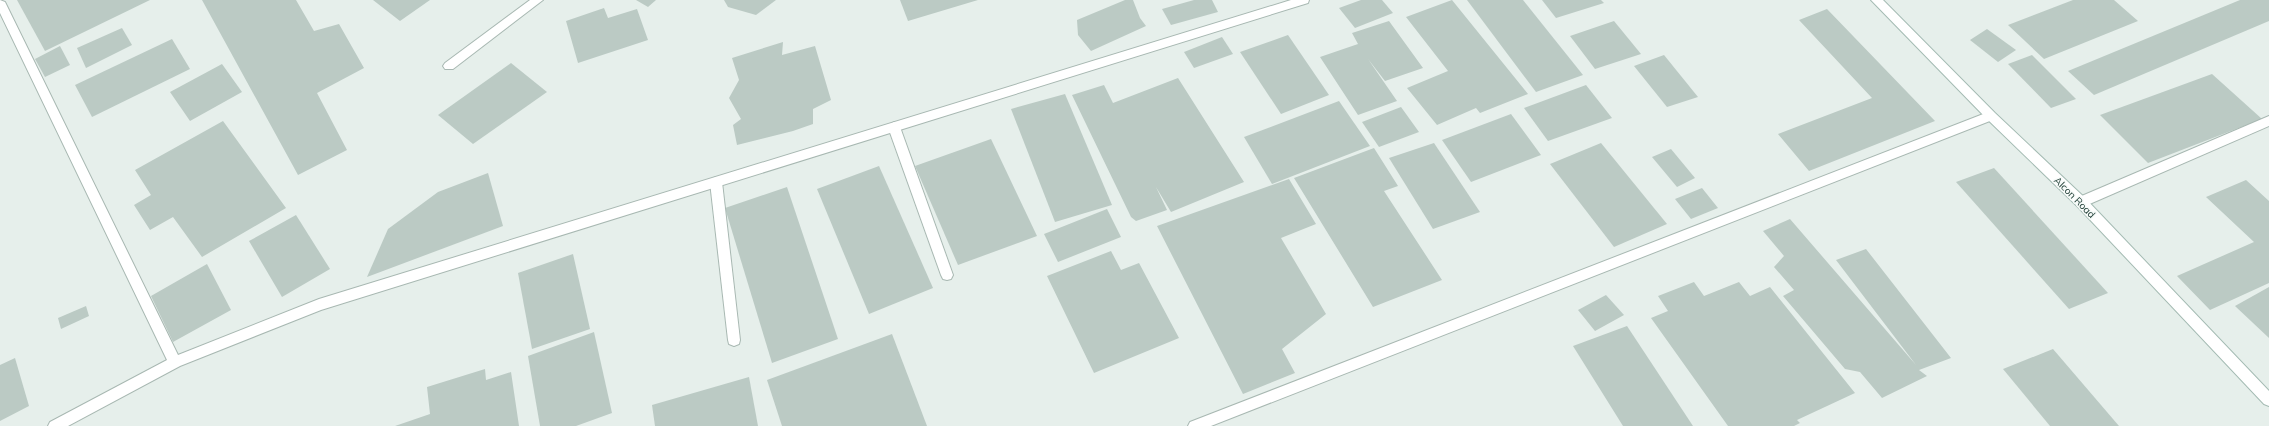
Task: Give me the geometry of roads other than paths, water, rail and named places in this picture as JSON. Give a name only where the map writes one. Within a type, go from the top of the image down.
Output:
[{"type":"street","points":[[449,66],[538,0]]},
{"type":"street","points":[[55,426],[175,362],[319,305],[1304,0]]},
{"type":"street","name":"Alcon Road","points":[[1876,0],[1991,116],[2081,202],[2269,400]]},
{"type":"street","points":[[0,2],[175,362]]},
{"type":"street","points":[[1195,426],[1991,116]]},
{"type":"street","points":[[2081,202],[2269,121]]},
{"type":"street","points":[[894,127],[947,275]]},
{"type":"street","points":[[716,182],[734,340]]}]
